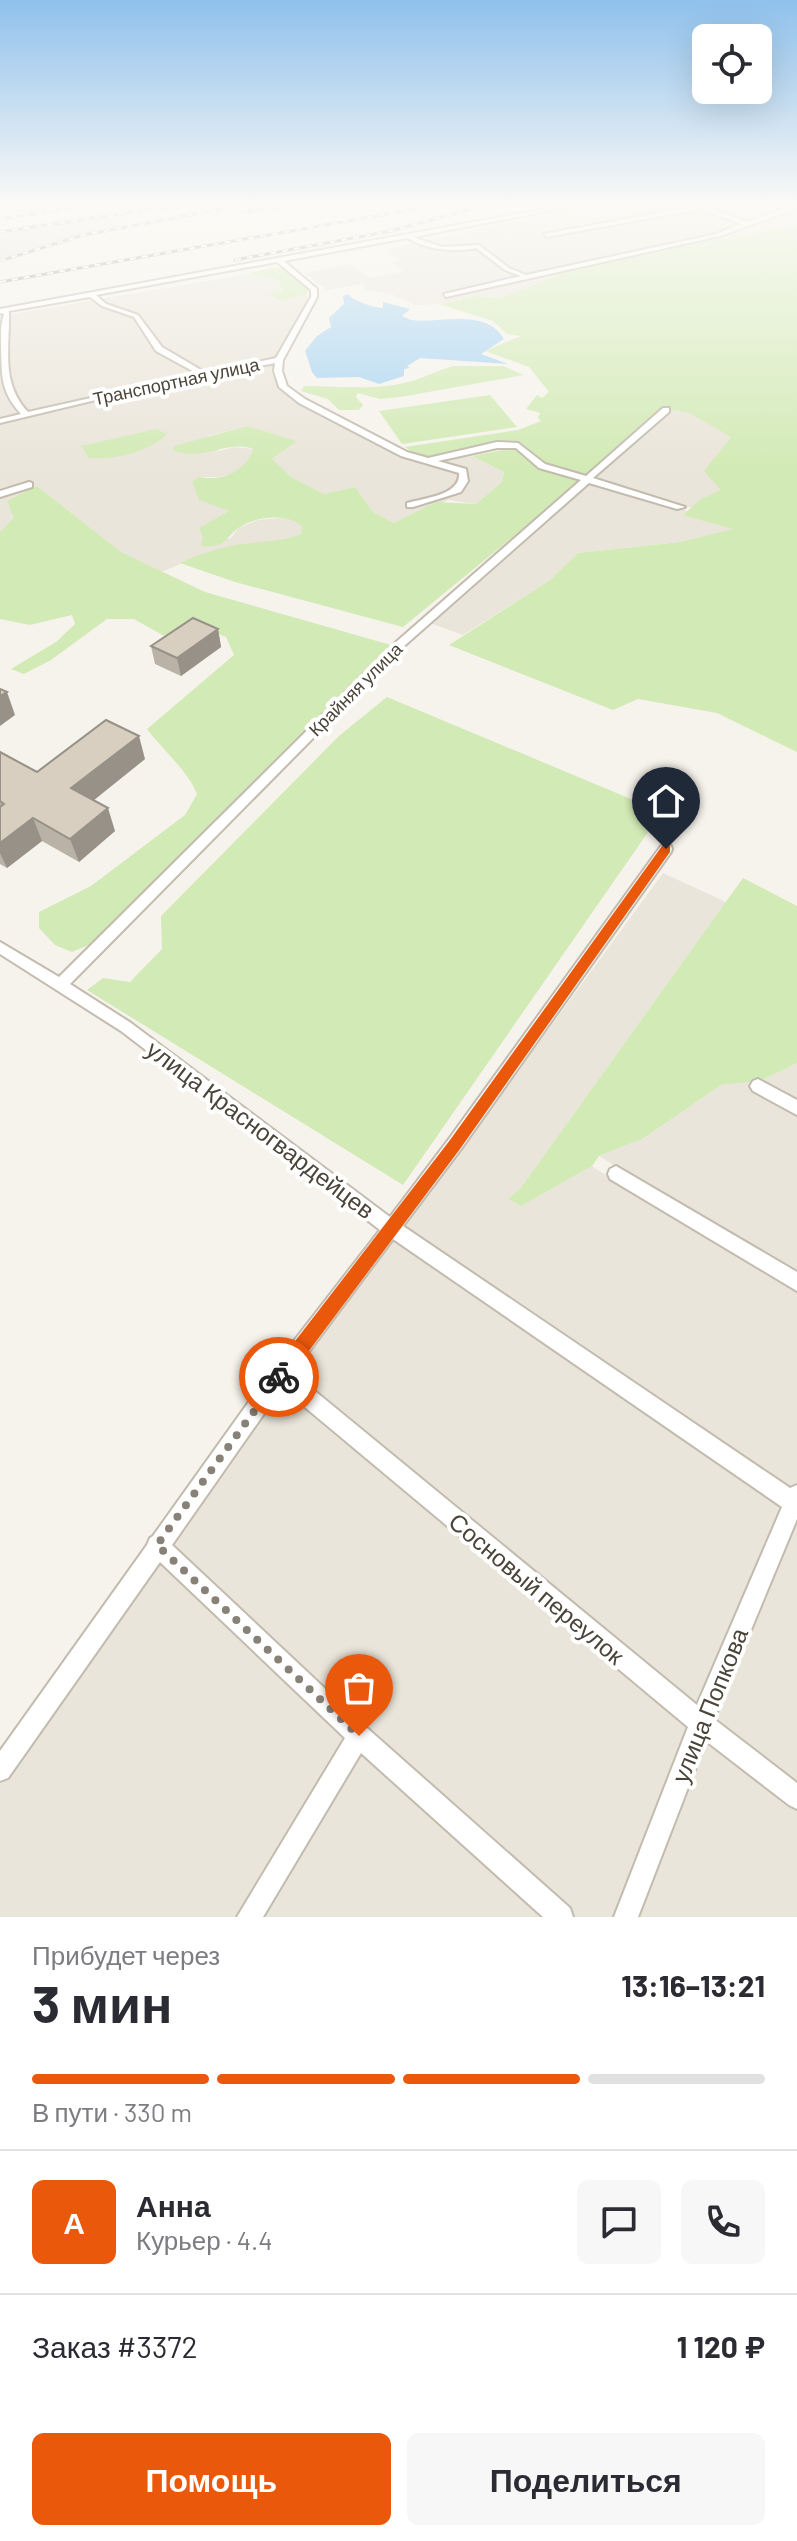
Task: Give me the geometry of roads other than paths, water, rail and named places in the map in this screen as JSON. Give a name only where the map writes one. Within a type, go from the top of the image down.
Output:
[{"type":"street","points":[[3,311],[106,292]]},
{"type":"street","name":"Транспортная улица","points":[[0,421],[279,360],[314,292]]},
{"type":"street","points":[[446,295],[465,292]]},
{"type":"street","points":[[92,295],[104,305],[136,316],[159,349],[204,375]]},
{"type":"street","points":[[3,311],[7,314],[2,330],[6,351],[3,375],[12,398],[27,415]]},
{"type":"street","points":[[279,360],[278,371],[283,387],[302,401],[404,454],[463,471],[464,481],[458,490],[410,505]]},
{"type":"street","name":"Крайняя улица","points":[[60,985],[399,645],[666,410]]},
{"type":"street","points":[[427,461],[497,445],[518,446],[542,466],[680,507]]},
{"type":"street","points":[[0,494],[29,485]]},
{"type":"street","points":[[0,1770],[157,1545],[280,1375],[455,1144],[666,849]]},
{"type":"street","name":"улица Красногвардейцев","points":[[0,947],[126,1027],[390,1227],[796,1501]]},
{"type":"street","points":[[758,1086],[797,1108]]},
{"type":"street","points":[[616,1174],[797,1282]]},
{"type":"street","name":"Сосновый переулок","points":[[280,1375],[701,1723],[797,1797]]},
{"type":"street","name":"улица Попкова","points":[[626,1917],[701,1723],[796,1501]]},
{"type":"street","points":[[157,1545],[359,1736],[561,1917]]},
{"type":"street","points":[[249,1917],[359,1736]]},
{"type":"water","points":[[348,294],[359,302],[375,307],[383,308],[383,302],[410,309],[402,316],[411,320],[461,319],[486,323],[504,339],[481,354],[508,364],[420,358],[407,366],[410,368],[404,369],[404,376],[379,384],[359,377],[317,378],[305,351],[317,336],[331,327],[329,318],[344,304],[343,296]]}]
